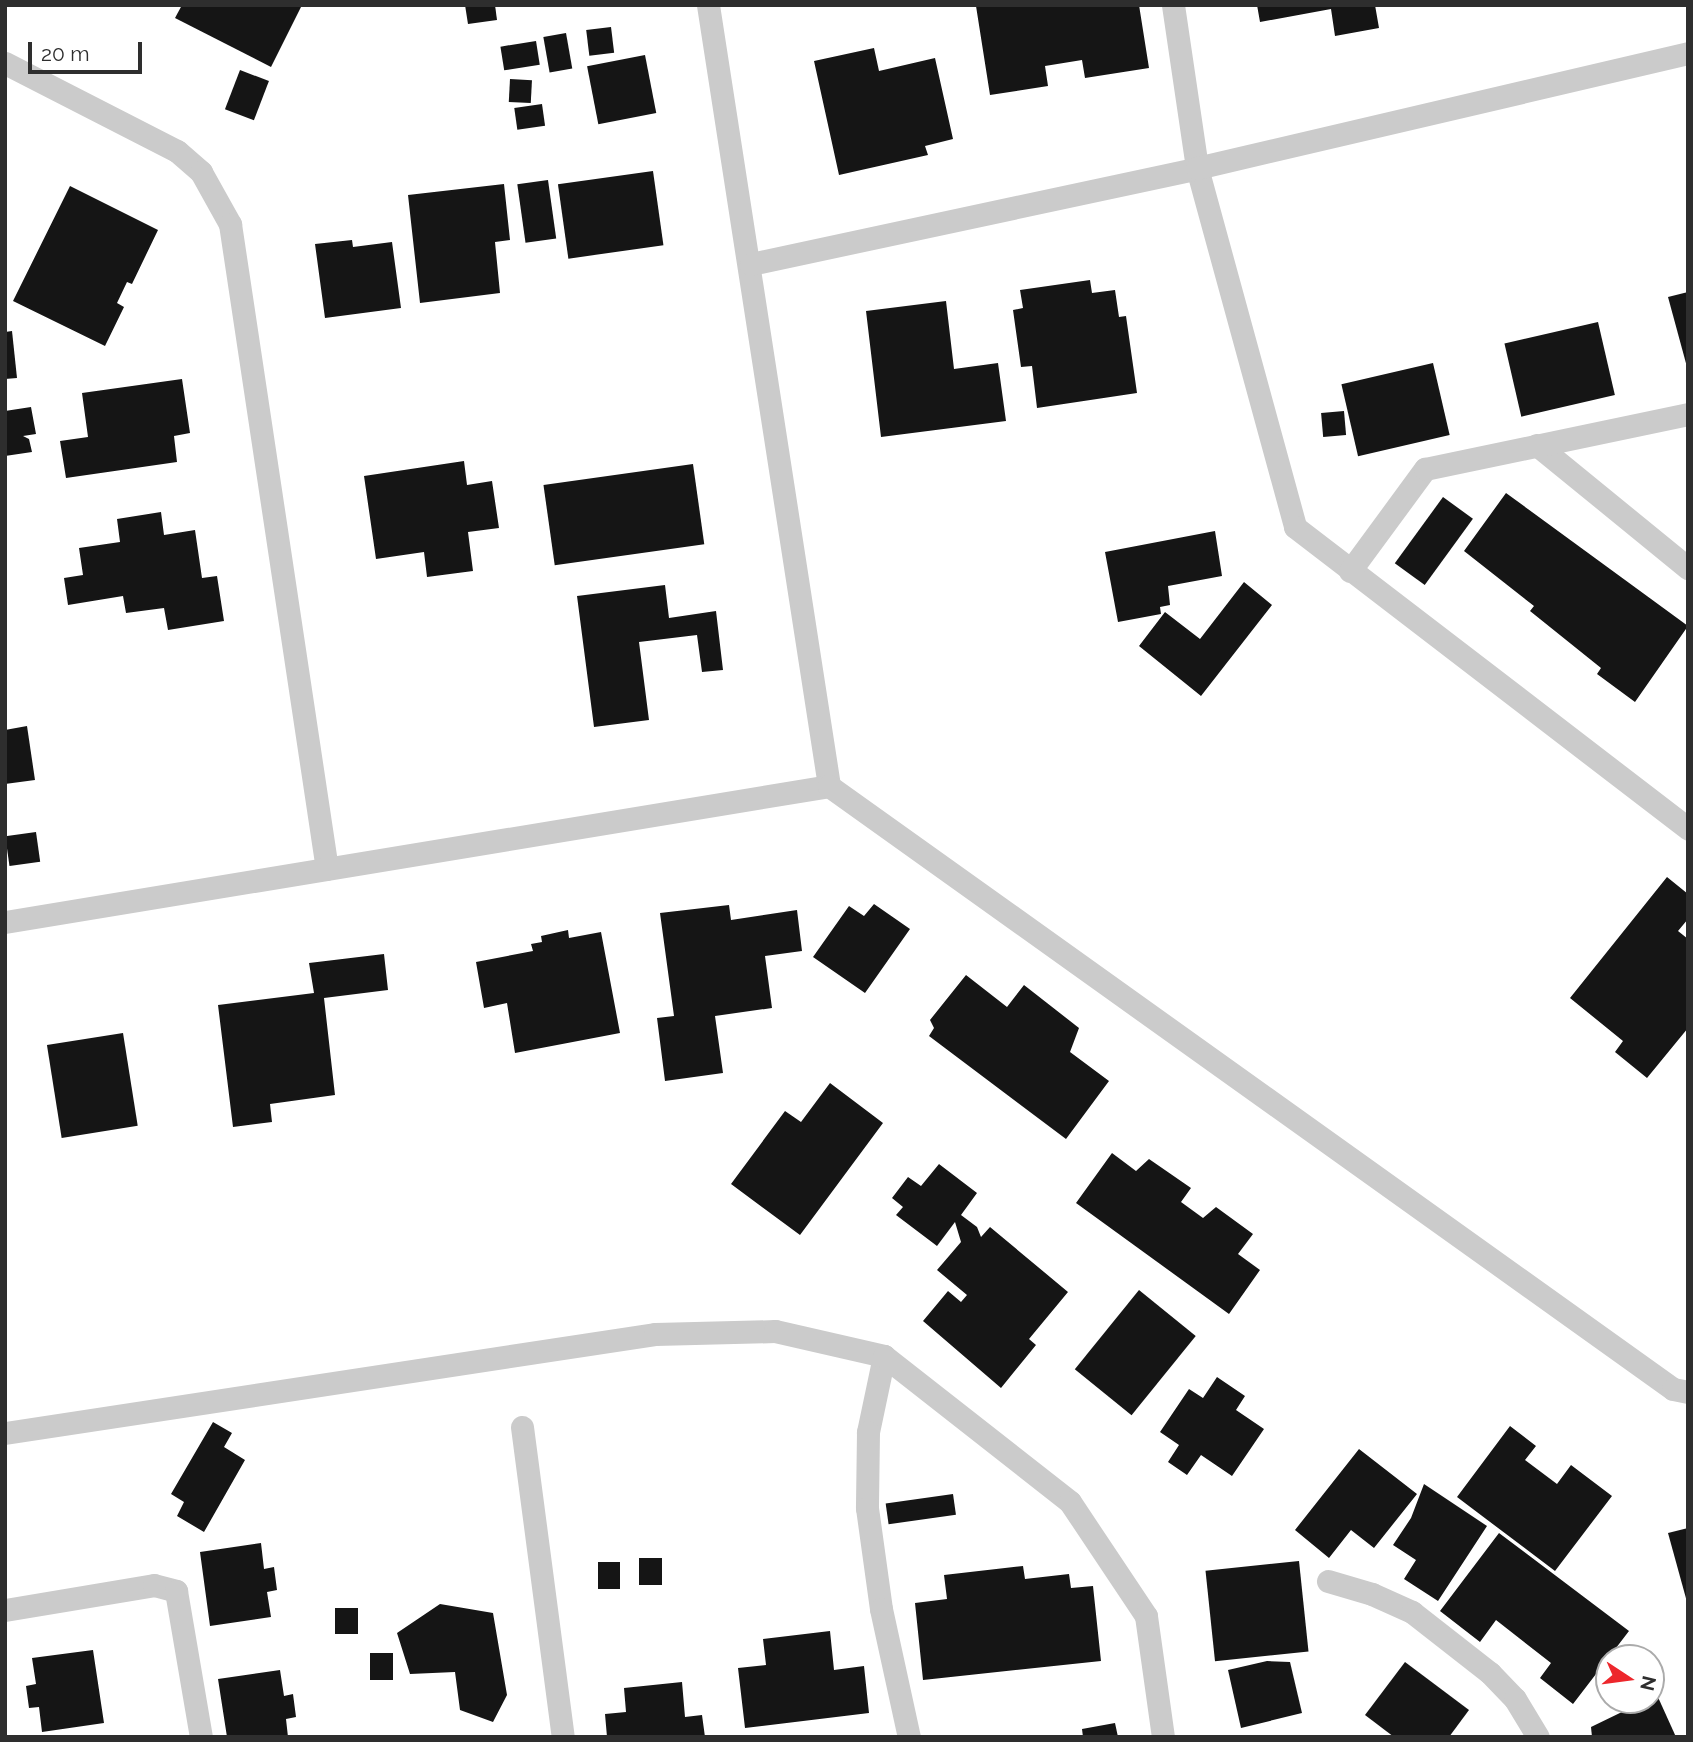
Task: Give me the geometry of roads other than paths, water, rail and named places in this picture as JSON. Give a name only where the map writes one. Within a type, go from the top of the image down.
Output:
[{"type":"lane","points":[[708,5],[751,264],[829,786]]},
{"type":"lane","points":[[1173,5],[1197,168],[1296,527],[1688,830]]},
{"type":"lane","points":[[751,264],[1197,168],[1688,53]]},
{"type":"lane","points":[[5,63],[177,151],[206,180],[230,224],[327,869]]},
{"type":"lane","points":[[1350,571],[1425,469],[1688,414]]},
{"type":"lane","points":[[1537,445],[1688,568]]},
{"type":"lane","points":[[5,922],[829,786],[1673,1389],[1688,1392]]},
{"type":"lane","points":[[5,1433],[655,1334],[775,1331],[884,1356],[1070,1502],[1146,1616],[1163,1737]]},
{"type":"lane","points":[[884,1356],[868,1432],[867,1508],[881,1609],[909,1737]]},
{"type":"lane","points":[[522,1427],[563,1737]]},
{"type":"lane","points":[[1328,1581],[1372,1594],[1412,1612],[1490,1673],[1516,1699],[1538,1737]]},
{"type":"lane","points":[[5,1611],[154,1585],[176,1591],[201,1737]]}]
